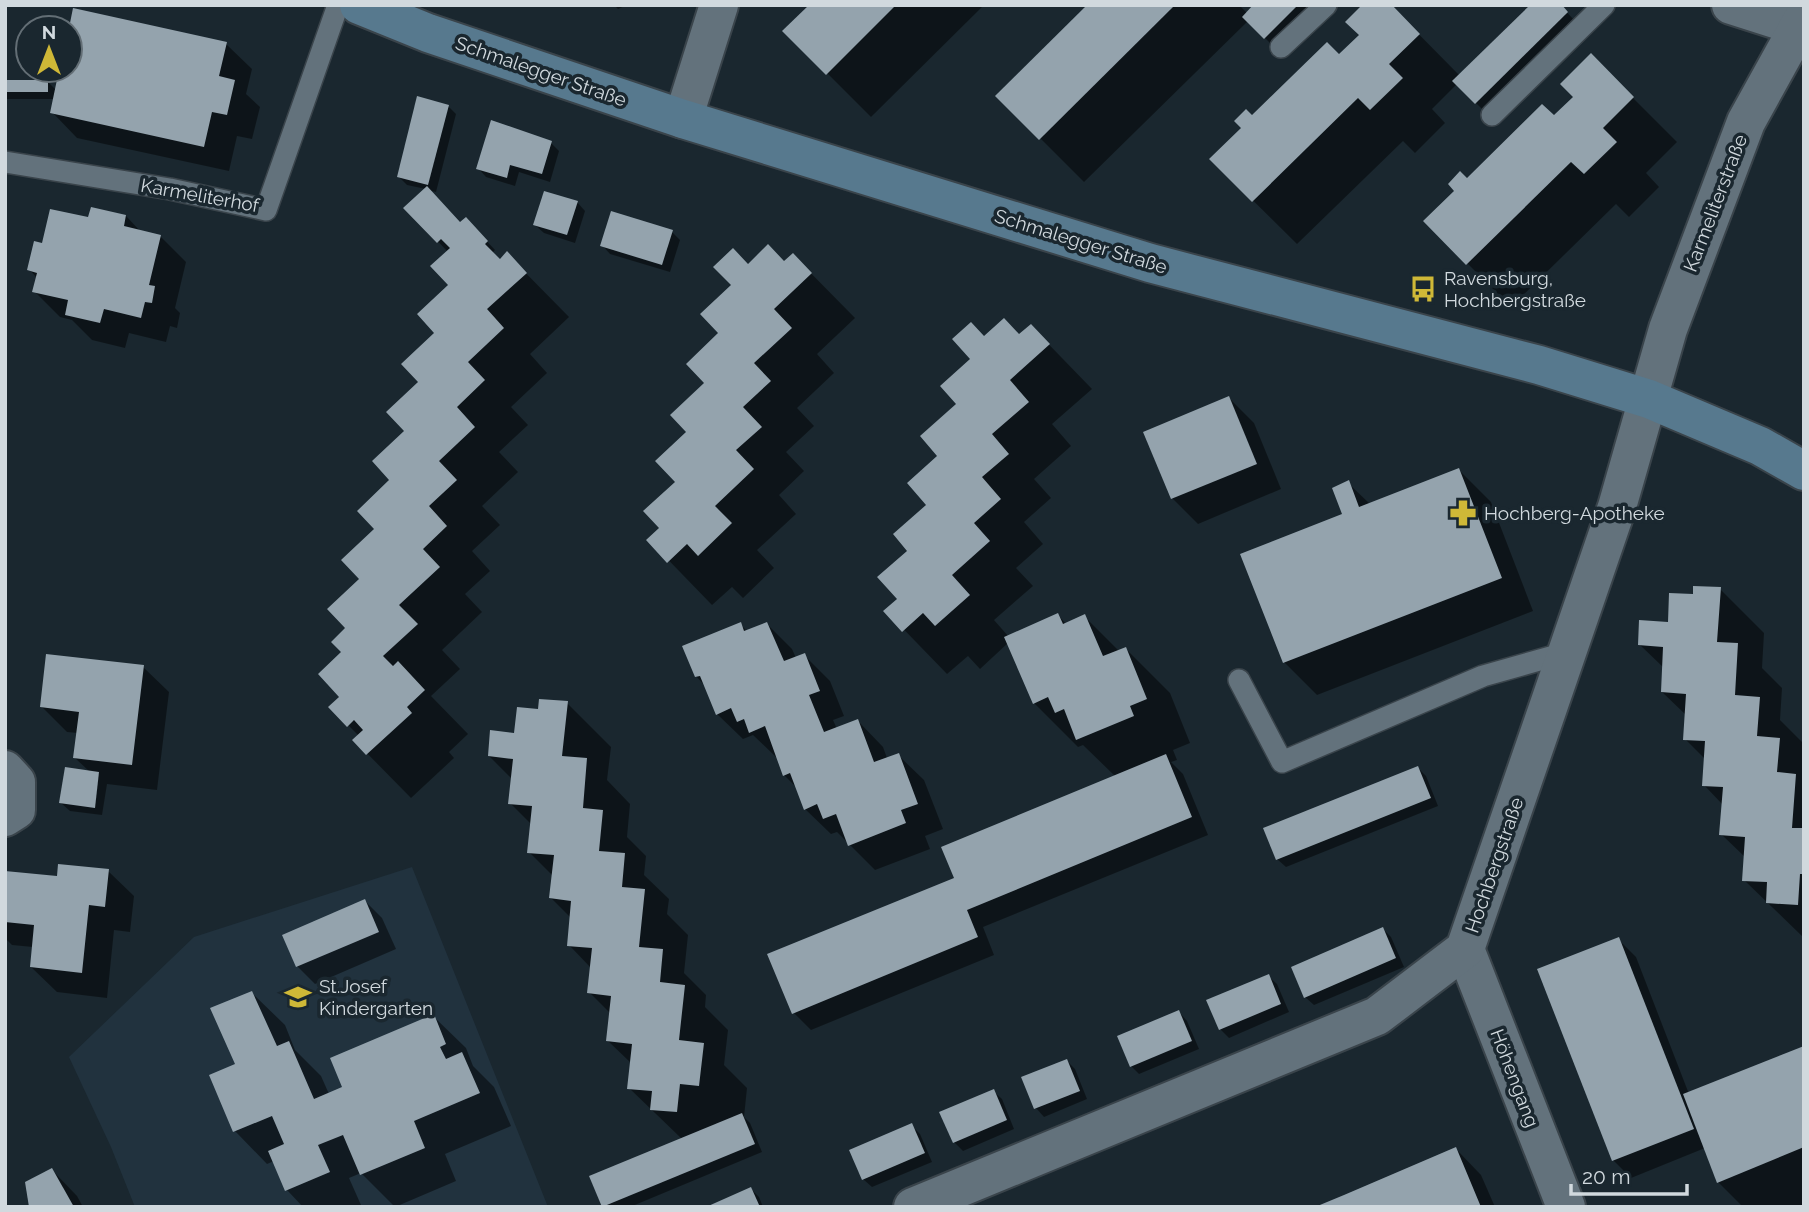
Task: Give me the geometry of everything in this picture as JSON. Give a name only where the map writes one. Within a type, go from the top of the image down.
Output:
[{"type":"street","name":"Schmalegger Straße","points":[[359,5],[428,33],[682,119],[1150,263],[1520,360],[1649,399],[1760,446],[1804,471]]},
{"type":"street","points":[[682,119],[719,5]]},
{"type":"street","points":[[1731,5],[1800,21]]},
{"type":"street","name":"Karmeliterstraße","points":[[1649,399],[1668,329],[1746,122],[1800,21]]},
{"type":"street","name":"Hochbergstraße","points":[[913,1207],[1377,1016],[1465,950],[1617,508],[1649,399]]},
{"type":"street","points":[[5,771],[16,782],[16,810],[5,817]]},
{"type":"street","name":"Höhengang","points":[[1465,950],[1566,1207]]},
{"type":"lane","name":"Karmeliterhof","points":[[5,162],[170,189],[266,210],[338,5]]},
{"type":"lane","points":[[1282,47],[1326,5]]},
{"type":"lane","points":[[1492,116],[1604,5]]},
{"type":"lane","points":[[1239,680],[1282,762],[1483,676],[1568,652]]},
{"type":"shaded area","name":"St.Josef Kindergarten","points":[[412,867],[548,1207],[135,1207],[111,1147],[69,1057],[194,937]]},
{"type":"building","points":[[809,5],[896,5],[826,75],[782,31]]},
{"type":"building","points":[[1087,5],[1175,5],[1039,140],[995,96]]},
{"type":"building","points":[[1253,5],[1298,5],[1264,39],[1242,17]]},
{"type":"building","points":[[1362,5],[1392,5],[1420,34],[1389,64],[1403,78],[1370,110],[1358,98],[1252,202],[1209,159],[1241,128],[1234,121],[1246,109],[1252,115],[1327,42],[1339,54],[1359,35],[1345,22]]},
{"type":"building","points":[[1530,5],[1562,5],[1568,12],[1475,104],[1452,81]]},
{"type":"building","points":[[73,8],[227,42],[219,76],[235,80],[227,115],[212,112],[204,147],[50,113],[56,84],[84,84],[84,14],[72,14]]},
{"type":"building","points":[[1591,53],[1634,97],[1603,128],[1617,142],[1584,174],[1571,162],[1466,265],[1423,221],[1454,191],[1448,184],[1460,171],[1467,178],[1542,104],[1554,115],[1573,97],[1560,84]]},
{"type":"building","points":[[5,80],[14,80],[14,84],[48,84],[48,92],[5,92]]},
{"type":"building","points":[[417,96],[449,105],[428,185],[397,177]]},
{"type":"building","points":[[491,120],[552,141],[542,174],[510,165],[507,178],[476,169]]},
{"type":"building","points":[[427,186],[460,222],[466,217],[488,241],[485,244],[500,259],[507,251],[527,273],[487,309],[504,328],[468,362],[485,380],[457,407],[475,427],[439,461],[457,480],[429,506],[447,526],[423,549],[440,567],[399,605],[418,624],[383,656],[393,666],[398,661],[425,690],[407,707],[412,713],[366,755],[352,740],[363,730],[354,720],[347,727],[328,707],[339,697],[318,674],[341,652],[331,642],[345,628],[327,609],[359,579],[341,560],[374,529],[357,511],[389,480],[372,461],[404,431],[386,412],[418,382],[401,364],[434,333],[417,314],[448,285],[430,266],[450,248],[441,239],[437,243],[403,208]]},
{"type":"building","points":[[544,191],[578,201],[567,235],[533,225]]},
{"type":"building","points":[[91,207],[126,215],[124,226],[161,235],[149,285],[155,286],[152,303],[145,302],[141,318],[104,309],[100,323],[65,315],[68,300],[32,292],[37,273],[27,270],[34,241],[42,243],[50,209],[88,217]]},
{"type":"building","points":[[611,211],[673,230],[662,265],[600,246]]},
{"type":"building","points":[[768,244],[784,261],[793,253],[812,273],[774,309],[792,328],[754,363],[771,381],[743,407],[762,427],[736,450],[754,469],[715,506],[732,523],[698,556],[687,544],[667,563],[646,540],[659,528],[643,511],[675,482],[655,461],[686,432],[670,415],[704,383],[686,364],[718,333],[700,314],[731,285],[713,267],[733,248],[748,264]]},
{"type":"building","points":[[1004,318],[1019,334],[1031,324],[1050,344],[1010,380],[1029,402],[992,434],[1009,454],[982,477],[1001,499],[974,523],[990,541],[952,575],[970,595],[935,626],[923,613],[902,632],[883,611],[897,599],[877,577],[907,551],[893,534],[926,505],[907,483],[937,456],[920,436],[956,404],[940,386],[970,359],[952,339],[971,322],[984,336]]},
{"type":"building","points":[[1229,396],[1257,464],[1171,499],[1143,432]]},
{"type":"building","points":[[1459,468],[1502,578],[1283,663],[1240,554],[1342,514],[1332,488],[1349,480],[1359,507]]},
{"type":"building","points":[[1693,586],[1721,587],[1717,642],[1738,643],[1735,695],[1760,697],[1757,736],[1780,738],[1777,772],[1796,774],[1792,828],[1804,828],[1804,874],[1800,874],[1798,905],[1766,903],[1767,882],[1742,881],[1745,837],[1719,835],[1723,787],[1702,786],[1705,741],[1683,740],[1686,694],[1661,692],[1663,647],[1638,645],[1639,620],[1668,622],[1669,593],[1693,594]]},
{"type":"building","points":[[1058,613],[1063,624],[1085,614],[1103,656],[1126,647],[1147,699],[1130,706],[1134,716],[1076,740],[1064,709],[1055,713],[1048,697],[1033,704],[1004,637]]},
{"type":"building","points":[[741,622],[744,631],[767,622],[784,661],[805,653],[820,691],[809,695],[824,732],[858,719],[874,762],[899,753],[918,804],[901,810],[906,823],[848,846],[836,814],[823,819],[817,804],[804,810],[790,773],[783,776],[765,726],[749,733],[744,719],[737,722],[731,708],[716,715],[700,676],[695,677],[682,646]]},
{"type":"building","points":[[46,654],[144,665],[132,765],[73,758],[79,712],[40,707]]},
{"type":"building","points":[[539,699],[568,701],[562,756],[587,758],[583,808],[603,810],[599,851],[625,853],[622,887],[645,889],[639,947],[663,949],[660,982],[685,985],[679,1040],[704,1043],[699,1086],[680,1084],[677,1112],[650,1110],[652,1091],[627,1089],[632,1044],[606,1041],[611,996],[587,993],[592,948],[567,946],[571,901],[549,898],[554,855],[527,853],[532,806],[508,804],[513,759],[488,756],[490,730],[514,733],[517,707],[538,709]]},
{"type":"building","points":[[1166,754],[1192,817],[967,910],[978,937],[792,1014],[767,954],[954,878],[941,847]]},
{"type":"building","points":[[1418,766],[1431,798],[1276,860],[1263,828]]},
{"type":"building","points":[[65,767],[99,772],[95,808],[59,803]]},
{"type":"building","points":[[58,864],[109,869],[105,907],[89,905],[82,973],[30,967],[34,925],[5,922],[5,871],[57,876]]},
{"type":"building","points":[[365,899],[379,932],[296,967],[282,935]]},
{"type":"building","points":[[1383,927],[1396,958],[1304,998],[1291,967]]},
{"type":"building","points":[[1619,937],[1694,1129],[1612,1161],[1537,969]]},
{"type":"building","points":[[1269,974],[1281,1004],[1219,1030],[1206,1000]]},
{"type":"building","points":[[252,991],[277,1046],[289,1041],[314,1099],[342,1087],[330,1058],[434,1014],[446,1044],[440,1047],[446,1059],[462,1052],[480,1093],[414,1121],[425,1148],[360,1175],[343,1135],[318,1145],[330,1172],[285,1191],[268,1151],[284,1144],[272,1116],[233,1132],[209,1075],[235,1064],[210,1008]]},
{"type":"building","points":[[1179,1010],[1192,1041],[1130,1067],[1117,1036]]},
{"type":"building","points":[[1804,1046],[1804,1147],[1717,1183],[1683,1094]]},
{"type":"building","points":[[1067,1059],[1080,1091],[1034,1109],[1021,1077]]},
{"type":"building","points":[[994,1089],[1007,1120],[953,1143],[939,1112]]},
{"type":"building","points":[[742,1113],[755,1144],[602,1207],[589,1176]]},
{"type":"building","points":[[912,1123],[925,1153],[862,1180],[849,1150]]},
{"type":"building","points":[[1456,1147],[1481,1207],[1315,1207],[1344,1195]]},
{"type":"building","points":[[52,1168],[74,1207],[29,1207],[25,1182]]},
{"type":"building","points":[[751,1187],[760,1207],[706,1207]]},
{"type":"place","name":"Ravensburg, Hochbergstraße","points":[[1423,289]]},
{"type":"place","name":"Hochberg-Apotheke","points":[[1463,513]]},
{"type":"place","name":"St.Josef Kindergarten","points":[[298,997]]}]
